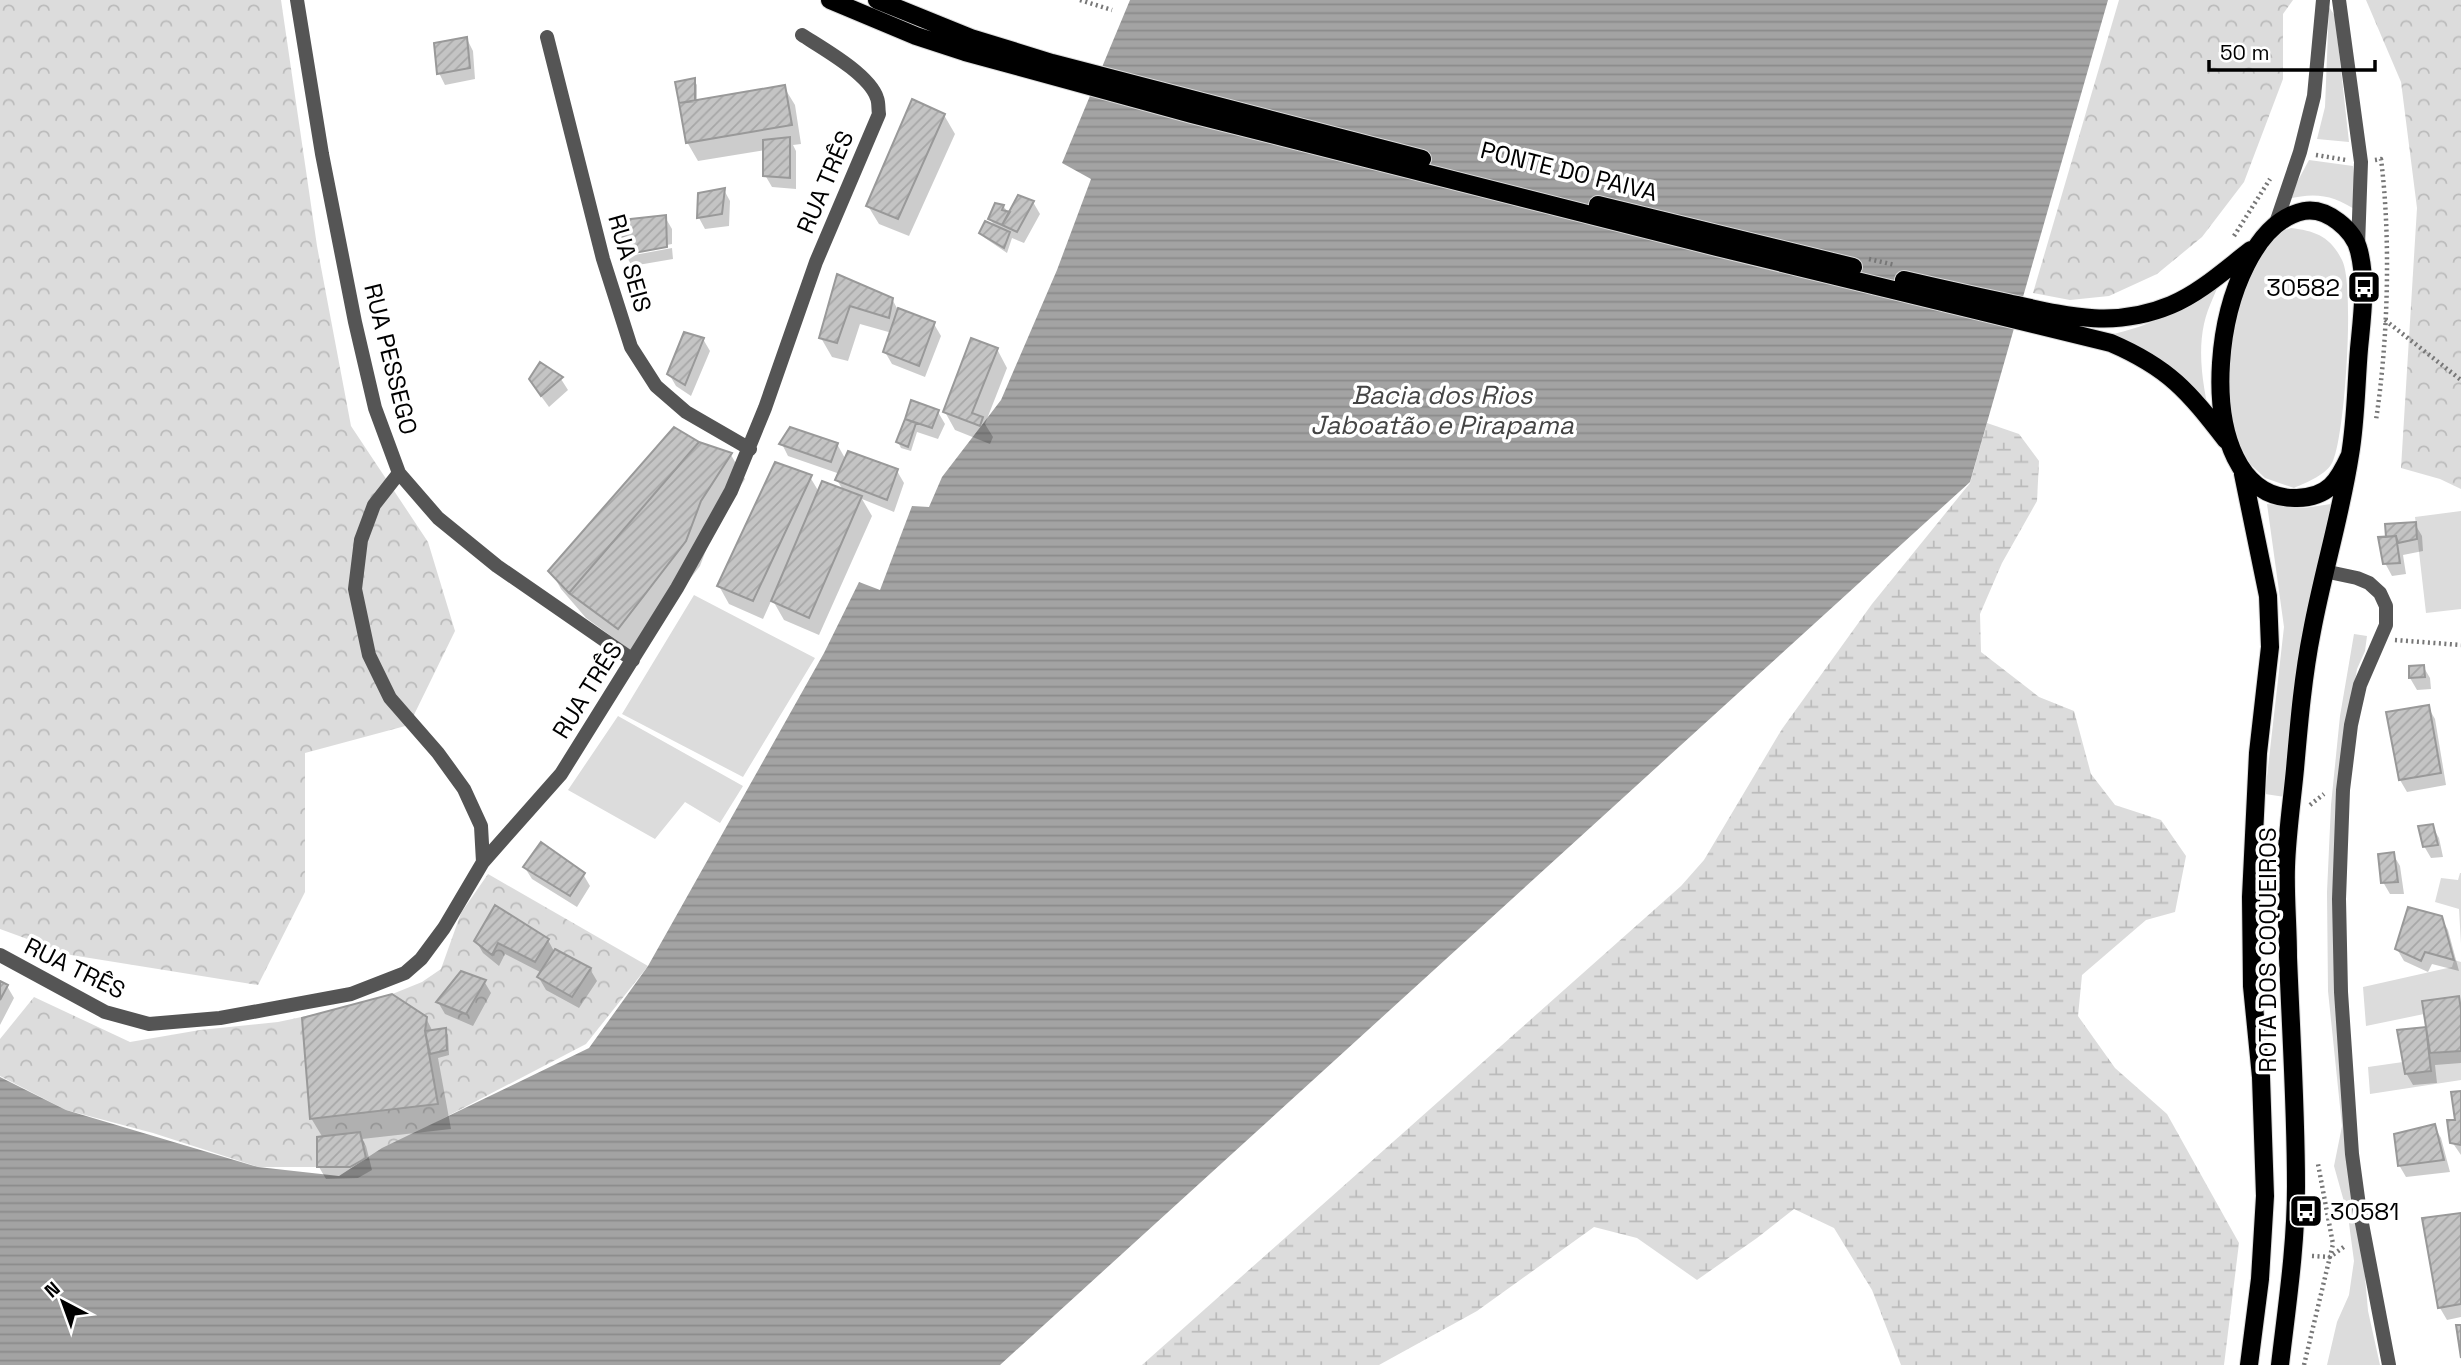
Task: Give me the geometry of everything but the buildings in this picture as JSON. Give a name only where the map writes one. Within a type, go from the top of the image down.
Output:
[{"type":"main road","points":[[830,0],[916,36],[1051,69]]},
{"type":"main road","points":[[877,0],[904,13],[1051,69]]},
{"type":"main road","name":"PONTE DO PAIVA","points":[[1051,69],[1192,114],[1602,218],[2073,325]]},
{"type":"main road","name":"ROTA DOS COQUEIROS","points":[[2227,441],[2221,382],[2224,330],[2241,273],[2275,226],[2293,215],[2310,210],[2331,217],[2347,229],[2358,246],[2363,303],[2350,455],[2304,676],[2286,868],[2296,1187],[2294,1254],[2280,1365]]},
{"type":"main road","name":"ROTA DOS COQUEIROS","points":[[2073,325],[2139,316],[2173,304],[2209,282],[2260,244]]},
{"type":"main road","name":"ROTA DOS COQUEIROS","points":[[2073,325],[2143,357],[2172,376],[2199,404],[2227,441],[2243,474],[2268,596],[2270,647],[2258,753],[2251,897],[2252,986],[2261,1077],[2265,1196],[2260,1279],[2249,1365]]},
{"type":"main road","name":"ROTA DOS COQUEIROS","points":[[2243,474],[2258,488],[2277,496],[2315,496],[2329,488],[2340,477],[2350,455]]},
{"type":"street","name":"RUA PESSEGO","points":[[296,0],[322,154],[355,321],[375,408],[399,473],[438,518],[487,558],[633,660]]},
{"type":"street","points":[[2275,226],[2300,152],[2314,96],[2323,0]]},
{"type":"street","points":[[2339,0],[2361,162],[2358,246]]},
{"type":"street","name":"RUA TRÊS","points":[[0,955],[105,1012],[149,1024],[220,1018],[351,994],[405,973],[421,959],[444,928],[483,862],[561,774],[633,660],[731,491],[750,449],[816,262],[879,114],[877,97],[861,77],[802,35]]},
{"type":"street","name":"RUA SEIS","points":[[547,37],[603,259],[631,347],[656,386],[686,412],[750,449]]},
{"type":"street","points":[[399,473],[374,505],[360,540],[355,589],[369,655],[390,698],[438,753],[464,789],[481,827],[483,862]]},
{"type":"street","points":[[2325,571],[2369,583],[2380,593],[2386,606],[2386,625],[2360,685],[2351,725],[2343,790],[2339,899],[2340,992],[2352,1154],[2360,1213],[2389,1365]]},
{"type":"path","points":[[1080,0],[1112,10]]},
{"type":"path","points":[[1865,258],[1904,267]]},
{"type":"path","points":[[2384,319],[2461,380]]},
{"type":"path","points":[[2381,638],[2461,645]]},
{"type":"path","points":[[2294,1254],[2330,1257],[2345,1246]]},
{"type":"green space","points":[[0,0],[281,0],[317,246],[351,426],[428,542],[455,631],[409,725],[305,753],[305,892],[258,985],[71,955],[0,929]]},
{"type":"green space","points":[[2119,0],[2293,0],[2283,14],[2283,79],[2244,182],[2202,237],[2157,274],[2109,296],[2070,300],[2033,293]]},
{"type":"green space","points":[[2366,0],[2461,0],[2461,489],[2440,479],[2401,468],[2417,208],[2401,82]]},
{"type":"green space","points":[[2329,7],[2335,16],[2349,142],[2317,139],[2325,107]]},
{"type":"green space","points":[[2309,160],[2353,166],[2357,211],[2324,196],[2288,199]]},
{"type":"green space","points":[[2291,228],[2315,233],[2332,245],[2342,260],[2348,298],[2345,392],[2333,461],[2316,477],[2294,488],[2265,478],[2249,463],[2233,430],[2225,393],[2225,313],[2271,235]]},
{"type":"green space","points":[[2224,273],[2208,311],[2202,336],[2202,373],[2211,422],[2189,400],[2105,336],[2169,314]]},
{"type":"green space","points":[[1987,423],[2019,434],[2039,461],[2037,501],[2002,563],[1980,614],[1981,652],[2039,697],[2074,711],[2091,774],[2115,805],[2161,820],[2186,856],[2175,912],[2146,920],[2082,975],[2078,1016],[2115,1068],[2167,1114],[2239,1243],[2224,1365],[1901,1365],[1872,1290],[1834,1228],[1794,1209],[1697,1280],[1637,1238],[1594,1227],[1477,1311],[1379,1365],[1142,1365],[1681,886],[1704,860],[1782,729],[1872,604],[1970,483]]},
{"type":"green space","points":[[2267,504],[2304,508],[2331,504],[2285,797],[2265,794],[2284,627]]},
{"type":"green space","points":[[2461,511],[2461,609],[2426,613],[2415,517]]},
{"type":"green space","points":[[694,595],[815,658],[743,777],[622,714]]},
{"type":"green space","points":[[2354,634],[2367,636],[2365,651],[2357,669],[2338,790],[2334,920],[2368,1311],[2380,1365],[2327,1365],[2337,1322],[2349,1295],[2354,1261],[2348,1216],[2334,1166],[2342,1126],[2328,991],[2327,892],[2331,805],[2340,716]]},
{"type":"green space","points":[[618,716],[743,786],[720,823],[685,802],[655,839],[568,790]]},
{"type":"green space","points":[[2460,873],[2461,944],[2459,909],[2435,902],[2441,878],[2458,880]]},
{"type":"green space","points":[[488,874],[648,966],[586,1044],[350,1167],[258,1167],[153,1133],[66,1110],[0,1076],[0,1039],[34,997],[130,1042],[200,1030],[278,1022],[385,997],[422,982],[441,969],[461,913]]},
{"type":"green space","points":[[2454,960],[2461,962],[2461,1005],[2422,1002],[2424,1014],[2366,1026],[2363,987],[2452,967]]},
{"type":"green space","points":[[2461,1051],[2461,1080],[2370,1094],[2368,1067],[2403,1062],[2405,1074],[2431,1072],[2429,1054]]},
{"type":"water","name":"Bacia dos Rios Jaboatão e Pirapama","points":[[1130,0],[2108,0],[1970,482],[1000,1365],[0,1365],[0,1077],[66,1110],[258,1167],[339,1176],[382,1148],[589,1048],[648,966],[824,653],[859,582],[880,590],[912,506],[929,507],[942,477],[1001,400],[1057,270],[1091,179],[1062,163]]},
{"type":"place","name":"30582","points":[[2364,287]]},
{"type":"place","name":"30581","points":[[2306,1211]]}]
